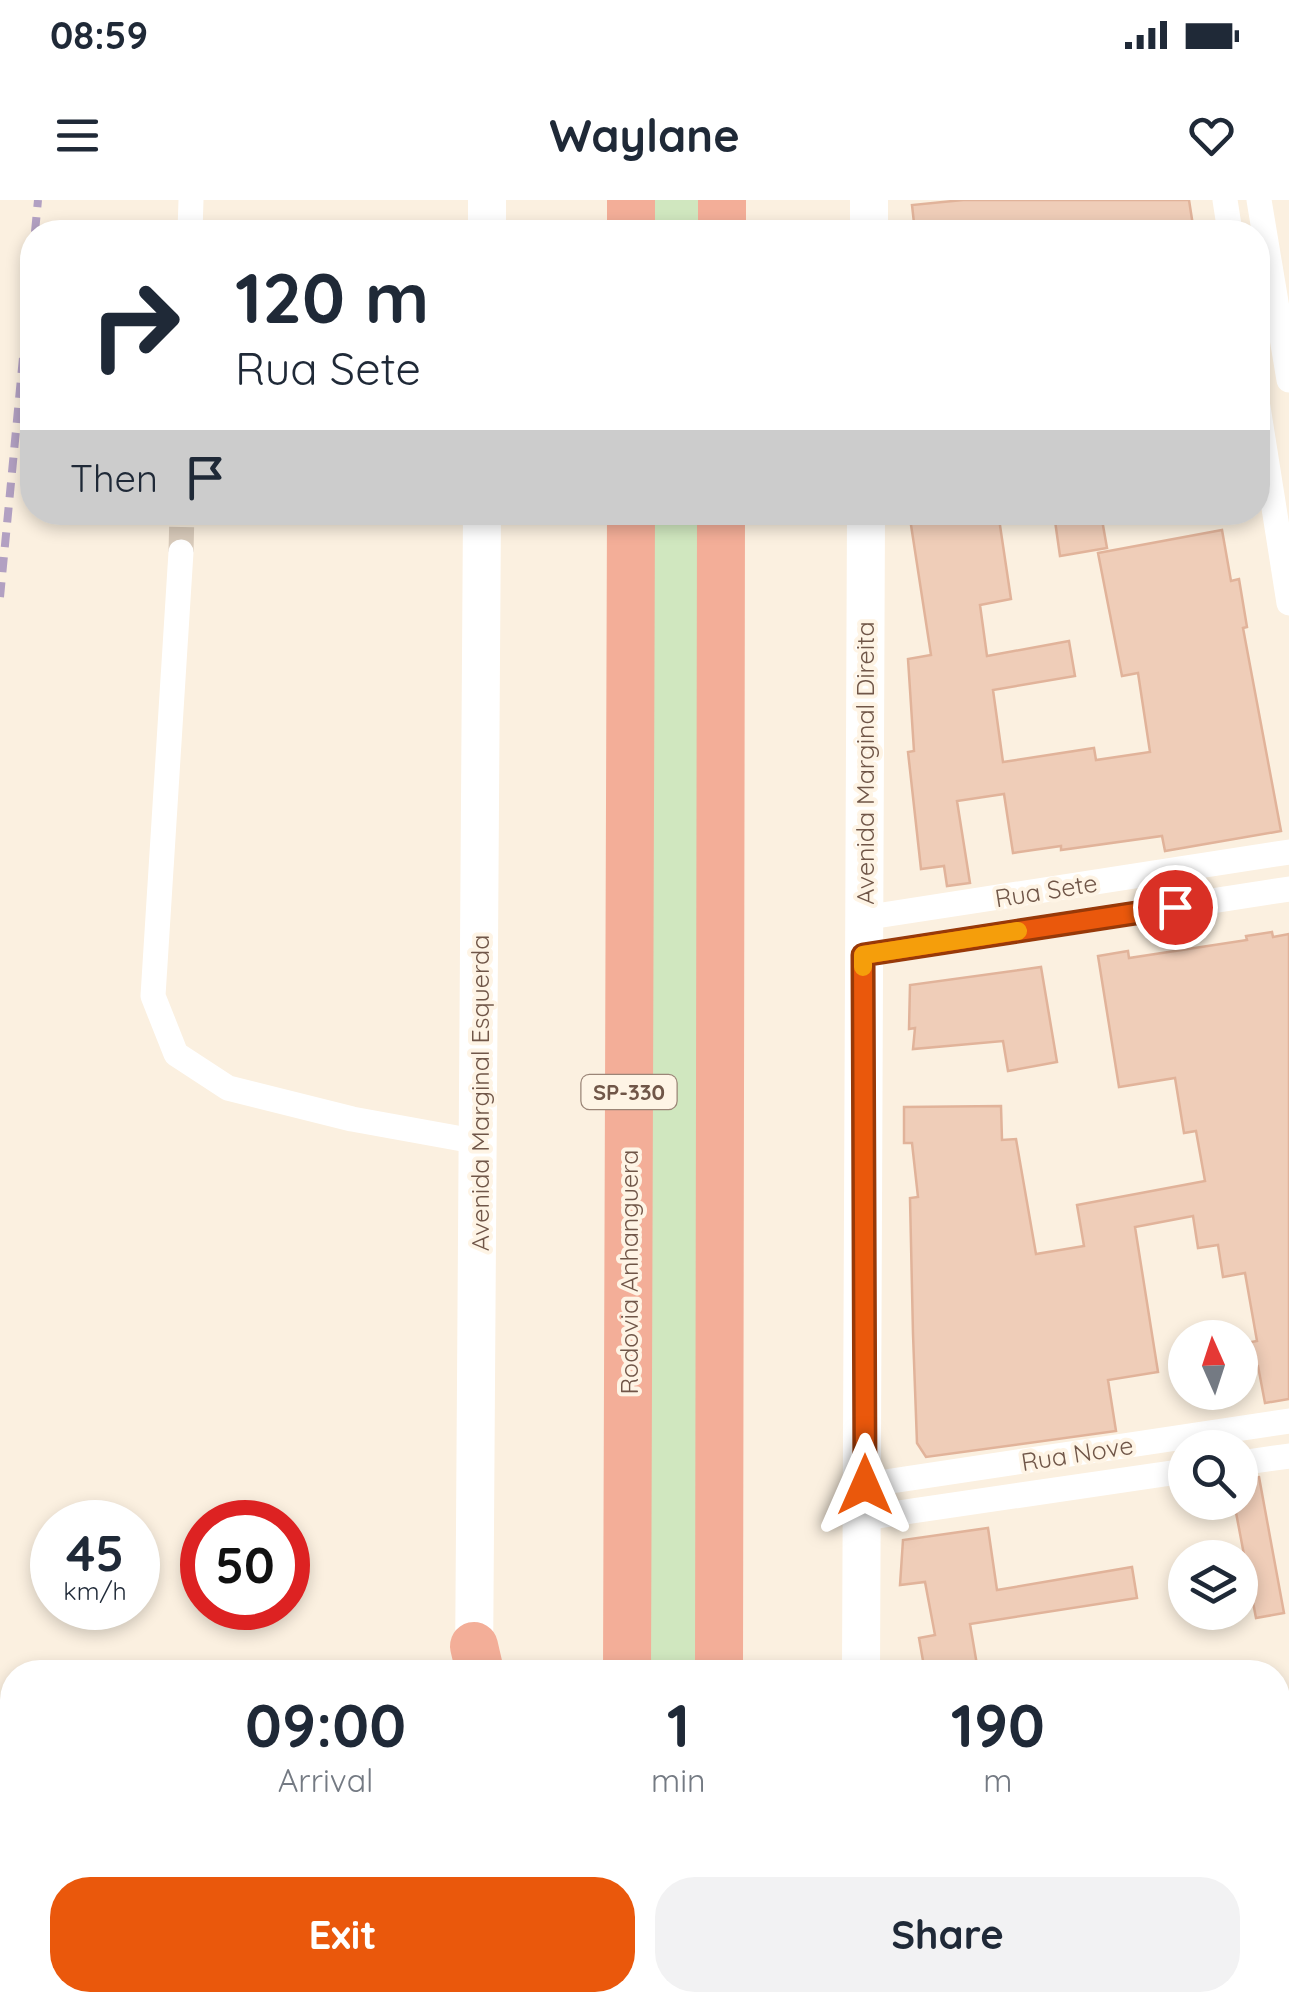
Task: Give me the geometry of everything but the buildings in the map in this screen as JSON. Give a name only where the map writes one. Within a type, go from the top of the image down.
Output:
[{"type":"highway","name":"Rodovia Anhanguera","points":[[627,1660],[631,525]]},
{"type":"highway","points":[[719,1660],[721,525]]},
{"type":"main road","name":"Avenida Marginal Esquerda","points":[[476,1660],[482,525]]},
{"type":"main road","name":"Avenida Marginal Direita","points":[[861,1660],[865,1502],[866,525]]},
{"type":"street","points":[[1273,293],[1276,329],[1289,380]]},
{"type":"street","points":[[1270,483],[1289,603]]},
{"type":"street","points":[[181,552],[153,996],[176,1054],[228,1088],[352,1119],[479,1142]]},
{"type":"street","name":"Rua Sete","points":[[863,936],[1058,888],[1289,852]]},
{"type":"street","points":[[1058,888],[1060,925]]},
{"type":"street","name":"Rua Sete","points":[[863,936],[1060,925],[1289,889]]},
{"type":"street","name":"Rua Nove","points":[[865,1502],[1289,1422]]},
{"type":"street","points":[[1258,1460],[1289,1456]]},
{"type":"street","name":"Rua Nove","points":[[865,1502],[1168,1473]]},
{"type":"green space","points":[[648,200],[705,200],[705,220],[648,220]]},
{"type":"green space","points":[[647,525],[704,525],[701,1660],[646,1660]]},
{"type":"tunnel","points":[[181,552],[182,525]]},
{"type":"railway","points":[[36,220],[38,200]]},
{"type":"railway","points":[[0,597],[20,389]]},
{"type":"slow traffic","points":[[863,967],[863,955],[1018,931]]},
{"type":"route","points":[[865,1485],[863,955],[1175,907]]}]
